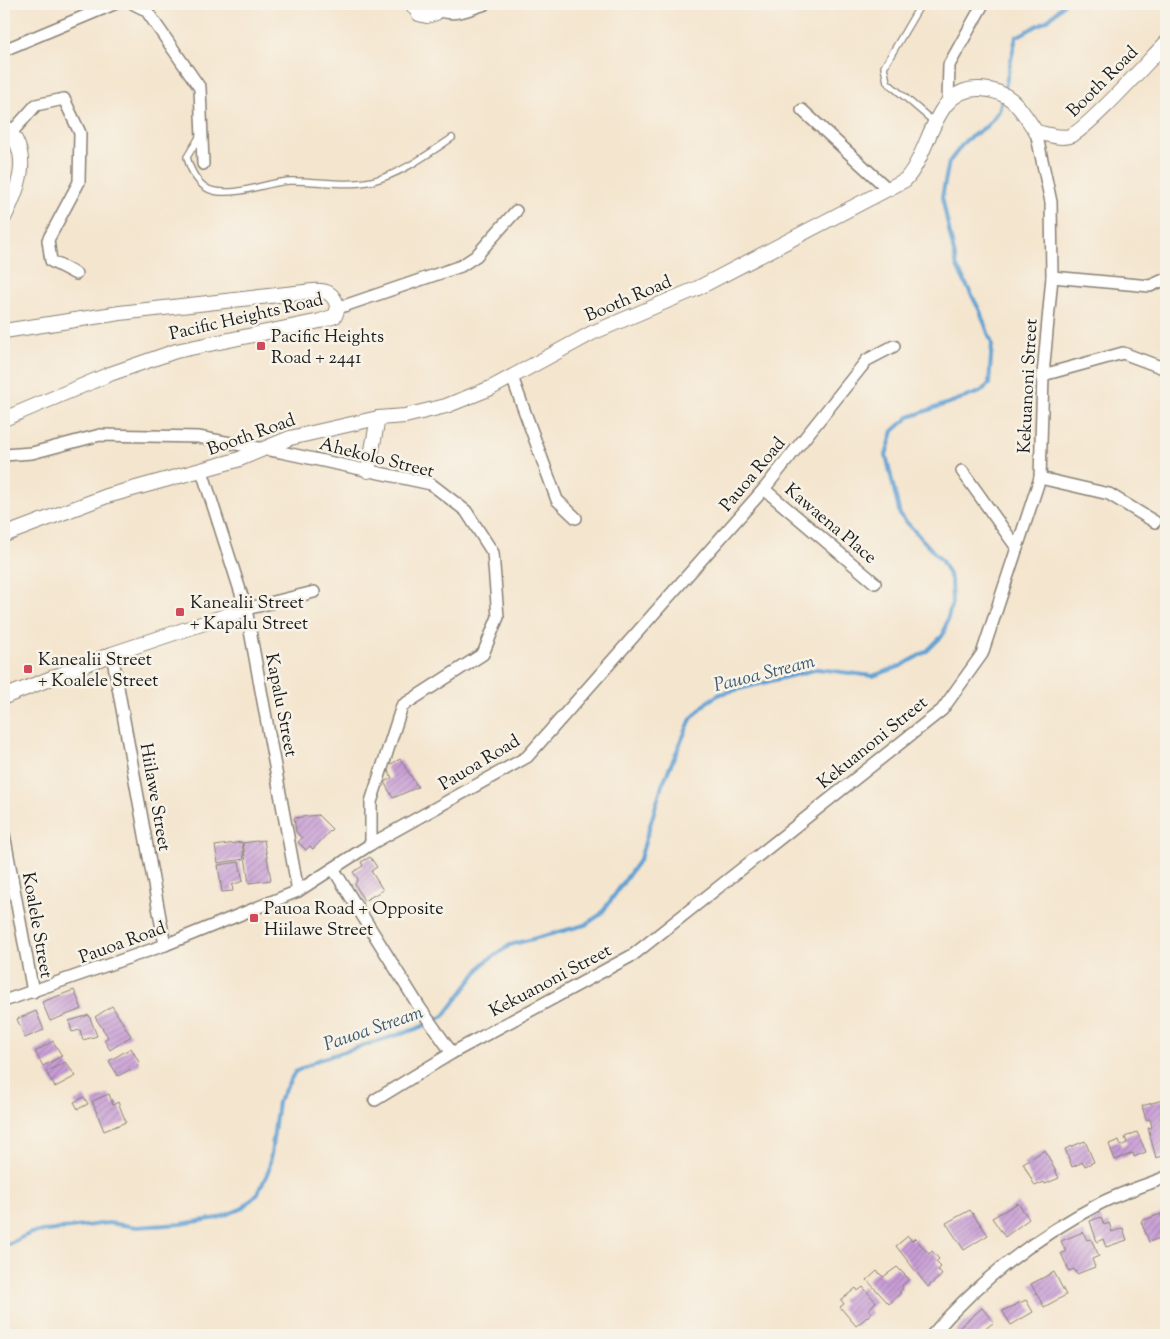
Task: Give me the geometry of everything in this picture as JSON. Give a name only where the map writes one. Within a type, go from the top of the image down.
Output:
[{"type":"street","points":[[4,50],[114,4]]},
{"type":"street","points":[[134,4],[146,10],[200,88],[203,164]]},
{"type":"street","points":[[412,4],[422,16],[432,15],[439,7],[447,14],[466,11],[485,4]]},
{"type":"street","points":[[948,100],[949,65],[983,4]]},
{"type":"street","name":"Booth Road","points":[[1036,132],[1061,137],[1080,130],[1166,43]]},
{"type":"street","points":[[948,100],[964,90],[984,89],[1007,95],[1036,132]]},
{"type":"street","points":[[4,218],[18,187],[23,166],[21,153],[7,129],[36,105],[64,99],[80,133],[79,182],[48,240],[51,262],[76,274]]},
{"type":"street","name":"Booth Road","points":[[4,535],[10,529],[107,496],[202,471],[265,449],[290,438],[378,418],[406,416],[446,406],[512,377],[584,336],[698,288],[905,180],[914,171],[935,123],[948,100]]},
{"type":"street","points":[[802,110],[889,190]]},
{"type":"street","name":"Kekuanoni Street","points":[[374,1100],[452,1053],[633,955],[942,710],[982,654],[1040,478],[1044,375],[1052,277],[1051,202],[1036,132]]},
{"type":"street","points":[[338,308],[461,266],[476,256],[516,211]]},
{"type":"street","points":[[1052,277],[1150,286],[1166,279]]},
{"type":"street","name":"Pacific Heights Road","points":[[4,332],[120,313],[313,291],[331,293],[335,297],[338,308],[335,316],[320,321],[277,328],[160,357],[110,374],[4,420]]},
{"type":"street","name":"Pauoa Road","points":[[4,1001],[165,945],[298,891],[334,870],[371,844],[527,757],[764,489],[867,360],[894,346]]},
{"type":"street","points":[[1044,375],[1122,353],[1166,369]]},
{"type":"street","points":[[512,377],[557,500],[576,518]]},
{"type":"street","points":[[368,471],[378,418]]},
{"type":"street","name":"Ahekolo Street","points":[[4,455],[32,452],[100,435],[198,437],[265,449],[430,484],[466,511],[493,553],[498,617],[483,654],[402,706],[371,802],[371,844]]},
{"type":"street","name":"Kapalu Street","points":[[202,471],[246,609],[298,891]]},
{"type":"street","points":[[962,471],[1017,548]]},
{"type":"street","points":[[1040,478],[1109,494],[1155,522]]},
{"type":"street","name":"Kawaena Place","points":[[764,489],[876,583]]},
{"type":"street","points":[[4,697],[112,654],[246,609],[314,592]]},
{"type":"street","name":"Hiilawe Street","points":[[112,654],[165,945]]},
{"type":"street","name":"Koalele Street","points":[[4,834],[33,992]]},
{"type":"street","points":[[334,870],[420,1008],[452,1053]]},
{"type":"street","points":[[932,1335],[956,1307],[1022,1250],[1100,1204],[1166,1177]]},
{"type":"lane","points":[[921,4],[884,67],[887,82],[935,123]]},
{"type":"lane","points":[[202,132],[187,157],[189,166],[198,181],[212,191],[234,192],[287,181],[371,181],[396,172],[452,138]]},
{"type":"building","points":[[400,759],[418,787],[393,798],[384,782],[392,778],[386,767]]},
{"type":"building","points":[[318,815],[332,829],[313,849],[310,846],[306,850],[298,842],[302,838],[296,832],[294,818]]},
{"type":"building","points":[[264,840],[271,880],[249,883],[243,843]]},
{"type":"building","points":[[242,842],[244,859],[218,863],[215,846]]},
{"type":"building","points":[[370,857],[377,867],[371,871],[383,890],[364,901],[355,884],[358,879],[353,872],[363,866],[361,862]]},
{"type":"building","points":[[239,862],[243,881],[232,885],[233,891],[222,892],[218,865]]},
{"type":"building","points":[[74,990],[82,1009],[50,1021],[42,1002]]},
{"type":"building","points":[[112,1006],[131,1036],[110,1050],[104,1040],[108,1037],[95,1017]]},
{"type":"building","points":[[36,1011],[44,1030],[25,1038],[17,1019]]},
{"type":"building","points":[[89,1015],[97,1036],[83,1040],[80,1030],[72,1032],[69,1021]]},
{"type":"building","points":[[53,1041],[62,1056],[43,1066],[35,1052]]},
{"type":"building","points":[[131,1048],[140,1064],[118,1076],[109,1061]]},
{"type":"building","points":[[65,1062],[76,1076],[55,1087],[46,1072]]},
{"type":"building","points":[[109,1094],[113,1105],[118,1102],[126,1122],[104,1131],[92,1101]]},
{"type":"building","points":[[84,1097],[88,1104],[78,1109],[74,1102]]},
{"type":"building","points":[[1166,1099],[1166,1155],[1156,1158],[1148,1128],[1152,1127],[1150,1119],[1146,1120],[1142,1106]]},
{"type":"building","points":[[1137,1132],[1146,1152],[1134,1157],[1133,1153],[1115,1160],[1109,1144],[1119,1140],[1121,1146],[1127,1143],[1125,1137]]},
{"type":"building","points":[[1085,1141],[1094,1162],[1085,1166],[1083,1162],[1072,1167],[1065,1149]]},
{"type":"building","points":[[1045,1150],[1059,1178],[1035,1186],[1023,1163]]},
{"type":"building","points":[[1018,1203],[1029,1219],[1005,1237],[992,1218]]},
{"type":"building","points":[[970,1210],[988,1235],[964,1250],[946,1223]]},
{"type":"building","points":[[1161,1214],[1166,1236],[1149,1242],[1141,1221]]},
{"type":"building","points":[[1101,1217],[1104,1225],[1109,1223],[1112,1232],[1123,1228],[1127,1240],[1106,1247],[1103,1239],[1097,1242],[1090,1221]]},
{"type":"building","points":[[1083,1232],[1087,1240],[1091,1239],[1099,1256],[1092,1259],[1095,1267],[1077,1274],[1074,1269],[1069,1271],[1061,1253],[1066,1252],[1061,1241]]},
{"type":"building","points":[[908,1236],[912,1241],[915,1238],[929,1254],[932,1251],[939,1259],[936,1262],[941,1267],[938,1270],[942,1275],[928,1287],[896,1246]]},
{"type":"building","points":[[897,1267],[909,1279],[902,1286],[903,1288],[899,1292],[901,1293],[889,1304],[867,1280],[877,1271],[883,1277]]},
{"type":"building","points":[[1054,1272],[1066,1295],[1044,1307],[1031,1284]]},
{"type":"building","points":[[863,1287],[876,1302],[869,1309],[872,1313],[856,1326],[840,1307],[844,1304],[841,1300],[856,1288],[858,1291]]},
{"type":"building","points":[[1026,1300],[1033,1312],[1011,1325],[1003,1312],[1004,1310]]},
{"type":"building","points":[[982,1308],[994,1322],[978,1335],[959,1335],[955,1331]]},
{"type":"waterway","name":"Pauoa Stream","points":[[1004,92],[1016,37],[1048,20],[1064,4]]},
{"type":"waterway","name":"Pauoa Stream","points":[[4,1246],[31,1233],[108,1223],[137,1227],[181,1224],[218,1218],[243,1208],[258,1193],[269,1170],[278,1102],[295,1072],[318,1060],[416,1029],[444,1016],[484,963],[510,945],[585,925],[601,914],[640,859],[662,785],[691,719],[707,702],[720,694],[818,669],[873,676],[901,666],[927,651],[943,635],[952,603],[951,579],[942,561],[900,515],[886,455],[893,431],[909,417],[980,392],[989,384],[992,344],[980,311],[957,267],[942,197],[949,162],[965,141],[987,126],[999,111],[1002,99]]},
{"type":"place","name":"Pacific Heights Road + 2441","points":[[261,346]]},
{"type":"place","name":"Kanealii Street + Kapalu Street","points":[[180,612]]},
{"type":"place","name":"Kanealii Street + Koalele Street","points":[[28,669]]},
{"type":"place","name":"Pauoa Road + Opposite Hiilawe Street","points":[[254,918]]}]
